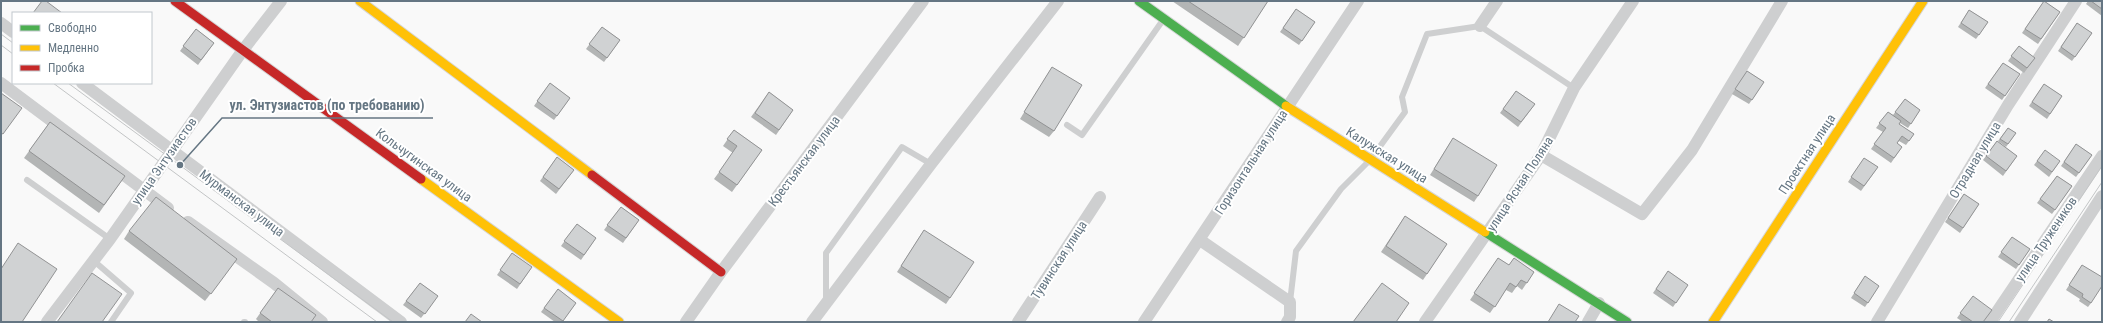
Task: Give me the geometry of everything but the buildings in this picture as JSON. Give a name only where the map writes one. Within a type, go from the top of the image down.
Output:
[{"type":"street","name":"Кольчугинская улица","points":[[176,1],[619,322]]},
{"type":"street","name":"улица Энтузиастов","points":[[48,322],[110,239],[143,190],[243,50],[281,1]]},
{"type":"street","points":[[360,1],[721,272]]},
{"type":"street","name":"Крестьянская улица","points":[[686,322],[721,272],[923,1]]},
{"type":"street","points":[[812,322],[930,164],[1058,1]]},
{"type":"street","name":"Калужская улица","points":[[1139,1],[1287,107],[1627,322]]},
{"type":"street","name":"Горизонтальная улица","points":[[1144,322],[1358,1]]},
{"type":"street","points":[[1480,26],[1497,1]]},
{"type":"street","name":"улица Ясная Поляна","points":[[1425,322],[1541,155],[1574,88],[1633,1]]},
{"type":"street","points":[[1541,155],[1642,214],[1692,150],[1782,1]]},
{"type":"street","name":"Проектная улица","points":[[1713,322],[1923,1]]},
{"type":"street","name":"Отрадная улица","points":[[1877,322],[2008,105],[2076,1]]},
{"type":"street","points":[[1,23],[12,31]]},
{"type":"street","points":[[1,82],[143,190],[274,283],[322,322]]},
{"type":"street","name":"Мурманская улица","points":[[83,84],[401,322]]},
{"type":"street","name":"улица Тружеников","points":[[1990,322],[2102,156]]},
{"type":"street","name":"улица Тружеников","points":[[2020,322],[2102,196]]},
{"type":"street","name":"Тувинская улица","points":[[1018,322],[1100,197]]},
{"type":"street","points":[[1200,240],[1290,302],[1290,317],[1287,322]]},
{"type":"street","points":[[1588,322],[1599,303]]},
{"type":"lane","points":[[1067,125],[1082,135],[1164,19]]},
{"type":"lane","points":[[1290,302],[1296,251],[1341,189],[1370,160],[1404,112],[1402,96],[1427,34],[1480,26],[1574,88]]},
{"type":"lane","points":[[826,304],[826,254],[902,147],[930,164]]},
{"type":"lane","points":[[27,180],[110,239]]},
{"type":"lane","points":[[94,261],[131,293],[111,322]]},
{"type":"tram line","points":[[1,34],[12,42]]},
{"type":"tram line","points":[[1,45],[12,53]]},
{"type":"tram line","points":[[54,84],[377,322]]},
{"type":"tram line","points":[[69,84],[393,322]]},
{"type":"tram line","points":[[1998,322],[2102,166]]},
{"type":"tram line","points":[[2009,322],[2102,182]]},
{"type":"traffic: fast","points":[[1139,1],[1286,106]]},
{"type":"traffic: fast","points":[[1485,232],[1627,322]]},
{"type":"traffic: slow","points":[[360,1],[592,175]]},
{"type":"traffic: slow","points":[[1713,322],[1923,1]]},
{"type":"traffic: slow","points":[[1286,106],[1485,232]]},
{"type":"traffic: slow","points":[[421,179],[619,322]]},
{"type":"traffic: jam","points":[[175,1],[421,179]]},
{"type":"traffic: jam","points":[[592,175],[721,272]]},
{"type":"place","name":"ул. Энтузиастов (по требованию)","points":[[180,165]]}]
